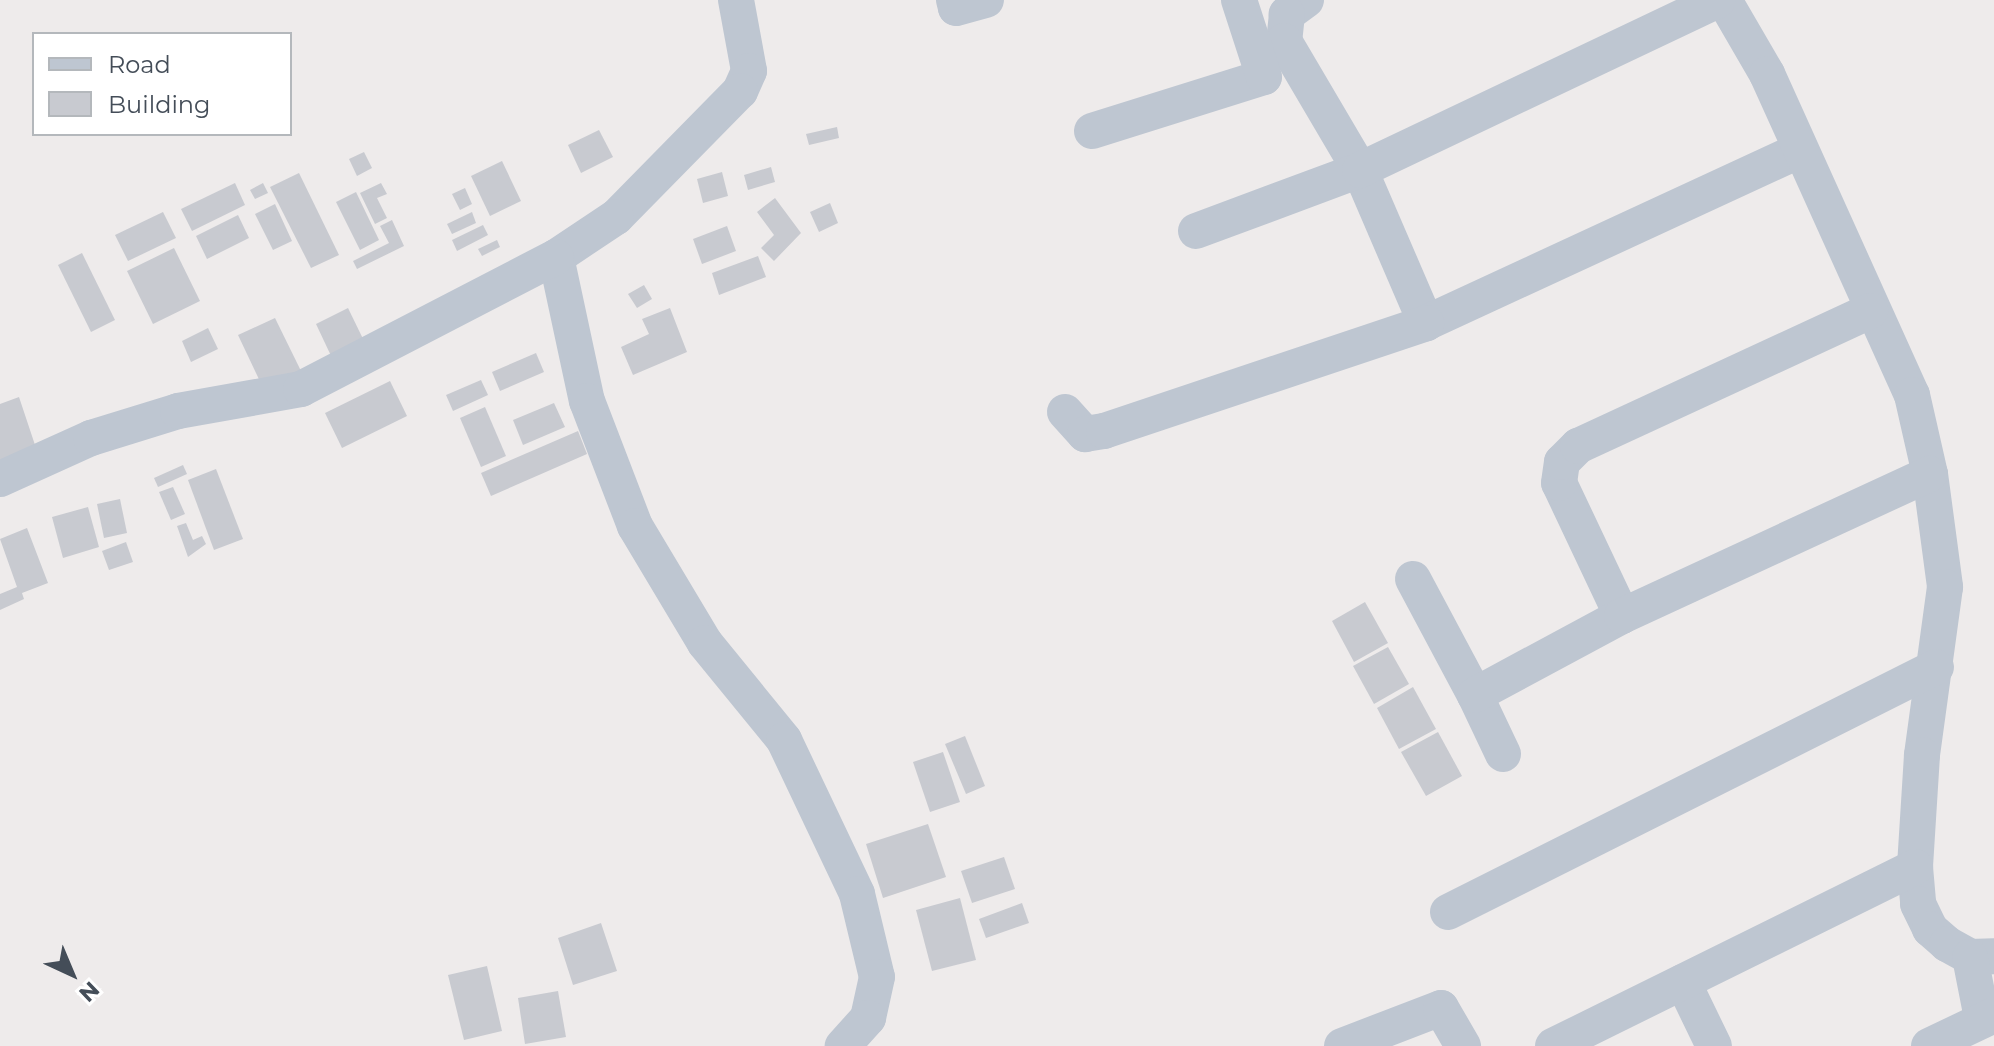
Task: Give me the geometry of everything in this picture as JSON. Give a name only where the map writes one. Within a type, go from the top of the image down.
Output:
[{"type":"street","points":[[0,479],[91,438],[178,411],[301,389],[556,257],[616,217],[740,91],[749,71],[736,0]]},
{"type":"street","points":[[954,0],[956,8],[986,0]]},
{"type":"street","points":[[1092,131],[1264,77],[1239,0]]},
{"type":"street","points":[[1306,0],[1287,14],[1284,41],[1360,170],[1426,323]]},
{"type":"street","points":[[1196,231],[1360,170],[1718,0]]},
{"type":"street","points":[[1724,0],[1767,74],[1870,311],[1912,395],[1930,474],[1945,587],[1922,755],[1915,867],[1918,904],[1930,929],[1982,956],[1988,1016],[1929,1046]]},
{"type":"street","points":[[1065,412],[1085,434],[1104,431],[1426,323],[1799,151]]},
{"type":"street","points":[[556,257],[587,401],[635,526],[705,643],[784,740],[857,894],[877,977],[868,1018],[843,1046]]},
{"type":"street","points":[[1622,616],[1559,483],[1562,462],[1578,446],[1870,311]]},
{"type":"street","points":[[1475,695],[1622,616],[1930,474]]},
{"type":"street","points":[[1413,579],[1503,754]]},
{"type":"street","points":[[1448,912],[1936,667]]},
{"type":"street","points":[[1553,1046],[1915,867]]},
{"type":"street","points":[[1683,982],[1714,1046]]},
{"type":"street","points":[[1342,1046],[1441,1008],[1463,1046]]},
{"type":"building","points":[[837,127],[839,138],[809,145],[806,134]]},
{"type":"building","points":[[599,130],[613,157],[581,173],[568,145]]},
{"type":"building","points":[[364,152],[372,168],[357,176],[349,159]]},
{"type":"building","points":[[502,161],[521,201],[490,216],[471,176]]},
{"type":"building","points":[[771,167],[775,182],[748,190],[744,175]]},
{"type":"building","points":[[722,172],[728,196],[703,203],[697,179]]},
{"type":"building","points":[[299,173],[339,255],[311,268],[270,187]]},
{"type":"building","points":[[235,183],[245,205],[192,231],[181,209]]},
{"type":"building","points":[[263,183],[268,193],[255,199],[250,190]]},
{"type":"building","points":[[381,183],[387,194],[377,198],[387,218],[375,224],[360,193]]},
{"type":"building","points":[[465,188],[472,204],[460,210],[452,194]]},
{"type":"building","points":[[356,192],[379,240],[360,250],[336,202]]},
{"type":"building","points":[[775,198],[801,233],[774,261],[761,248],[774,235],[757,212]]},
{"type":"building","points":[[830,203],[838,223],[819,232],[810,212]]},
{"type":"building","points":[[275,204],[292,241],[273,250],[255,214]]},
{"type":"building","points":[[163,212],[176,238],[128,261],[115,235]]},
{"type":"building","points":[[472,212],[476,223],[452,234],[447,224]]},
{"type":"building","points":[[238,215],[249,238],[207,259],[196,236]]},
{"type":"building","points":[[392,220],[404,246],[357,269],[353,261],[389,243],[380,226]]},
{"type":"building","points":[[483,225],[488,235],[457,251],[452,240]]},
{"type":"building","points":[[727,226],[736,251],[702,264],[693,239]]},
{"type":"building","points":[[497,240],[500,247],[482,256],[478,249]]},
{"type":"building","points":[[174,248],[200,301],[153,324],[127,271]]},
{"type":"building","points":[[82,253],[115,320],[91,332],[58,265]]},
{"type":"building","points":[[758,256],[766,277],[719,295],[712,273]]},
{"type":"building","points":[[644,285],[652,299],[637,308],[628,294]]},
{"type":"building","points":[[348,308],[366,345],[333,360],[316,324]]},
{"type":"building","points":[[670,308],[687,352],[633,375],[621,347],[649,334],[642,319]]},
{"type":"building","points":[[275,318],[301,371],[264,390],[238,335]]},
{"type":"building","points":[[208,328],[218,349],[191,362],[182,341]]},
{"type":"building","points":[[536,353],[544,372],[500,391],[492,372]]},
{"type":"building","points":[[481,380],[488,395],[453,411],[446,395]]},
{"type":"building","points":[[390,381],[407,416],[342,448],[325,413]]},
{"type":"building","points":[[19,397],[36,448],[0,460],[0,404]]},
{"type":"building","points":[[554,403],[565,427],[523,445],[513,420]]},
{"type":"building","points":[[485,407],[506,456],[481,467],[460,418]]},
{"type":"building","points":[[578,431],[587,454],[491,496],[481,473]]},
{"type":"building","points":[[183,465],[187,474],[158,487],[154,478]]},
{"type":"building","points":[[216,469],[243,539],[214,550],[188,480]]},
{"type":"building","points":[[173,487],[185,514],[171,520],[159,492]]},
{"type":"building","points":[[120,499],[127,533],[104,538],[97,504]]},
{"type":"building","points":[[88,507],[99,547],[63,558],[52,517]]},
{"type":"building","points":[[186,523],[193,540],[202,536],[206,544],[188,557],[177,526]]},
{"type":"building","points":[[27,528],[48,583],[22,593],[24,599],[0,610],[0,594],[17,587],[0,539]]},
{"type":"building","points":[[126,542],[133,562],[109,570],[102,551]]},
{"type":"building","points":[[1365,602],[1388,643],[1354,662],[1332,621]]},
{"type":"building","points":[[1388,647],[1409,684],[1374,704],[1353,666]]},
{"type":"building","points":[[1413,687],[1436,729],[1399,749],[1377,708]]},
{"type":"building","points":[[1438,732],[1462,776],[1426,796],[1401,752]]},
{"type":"building","points":[[965,736],[985,786],[966,794],[945,744]]},
{"type":"building","points":[[943,752],[960,802],[930,812],[913,762]]},
{"type":"building","points":[[928,824],[946,877],[883,898],[866,844]]},
{"type":"building","points":[[1004,857],[1015,889],[972,903],[961,871]]},
{"type":"building","points":[[960,898],[976,960],[932,971],[916,910]]},
{"type":"building","points":[[1022,903],[1029,923],[986,938],[979,919]]},
{"type":"building","points":[[601,923],[617,971],[573,985],[558,938]]},
{"type":"building","points":[[487,966],[502,1031],[464,1040],[448,975]]},
{"type":"building","points":[[558,991],[566,1037],[525,1044],[518,998]]}]
